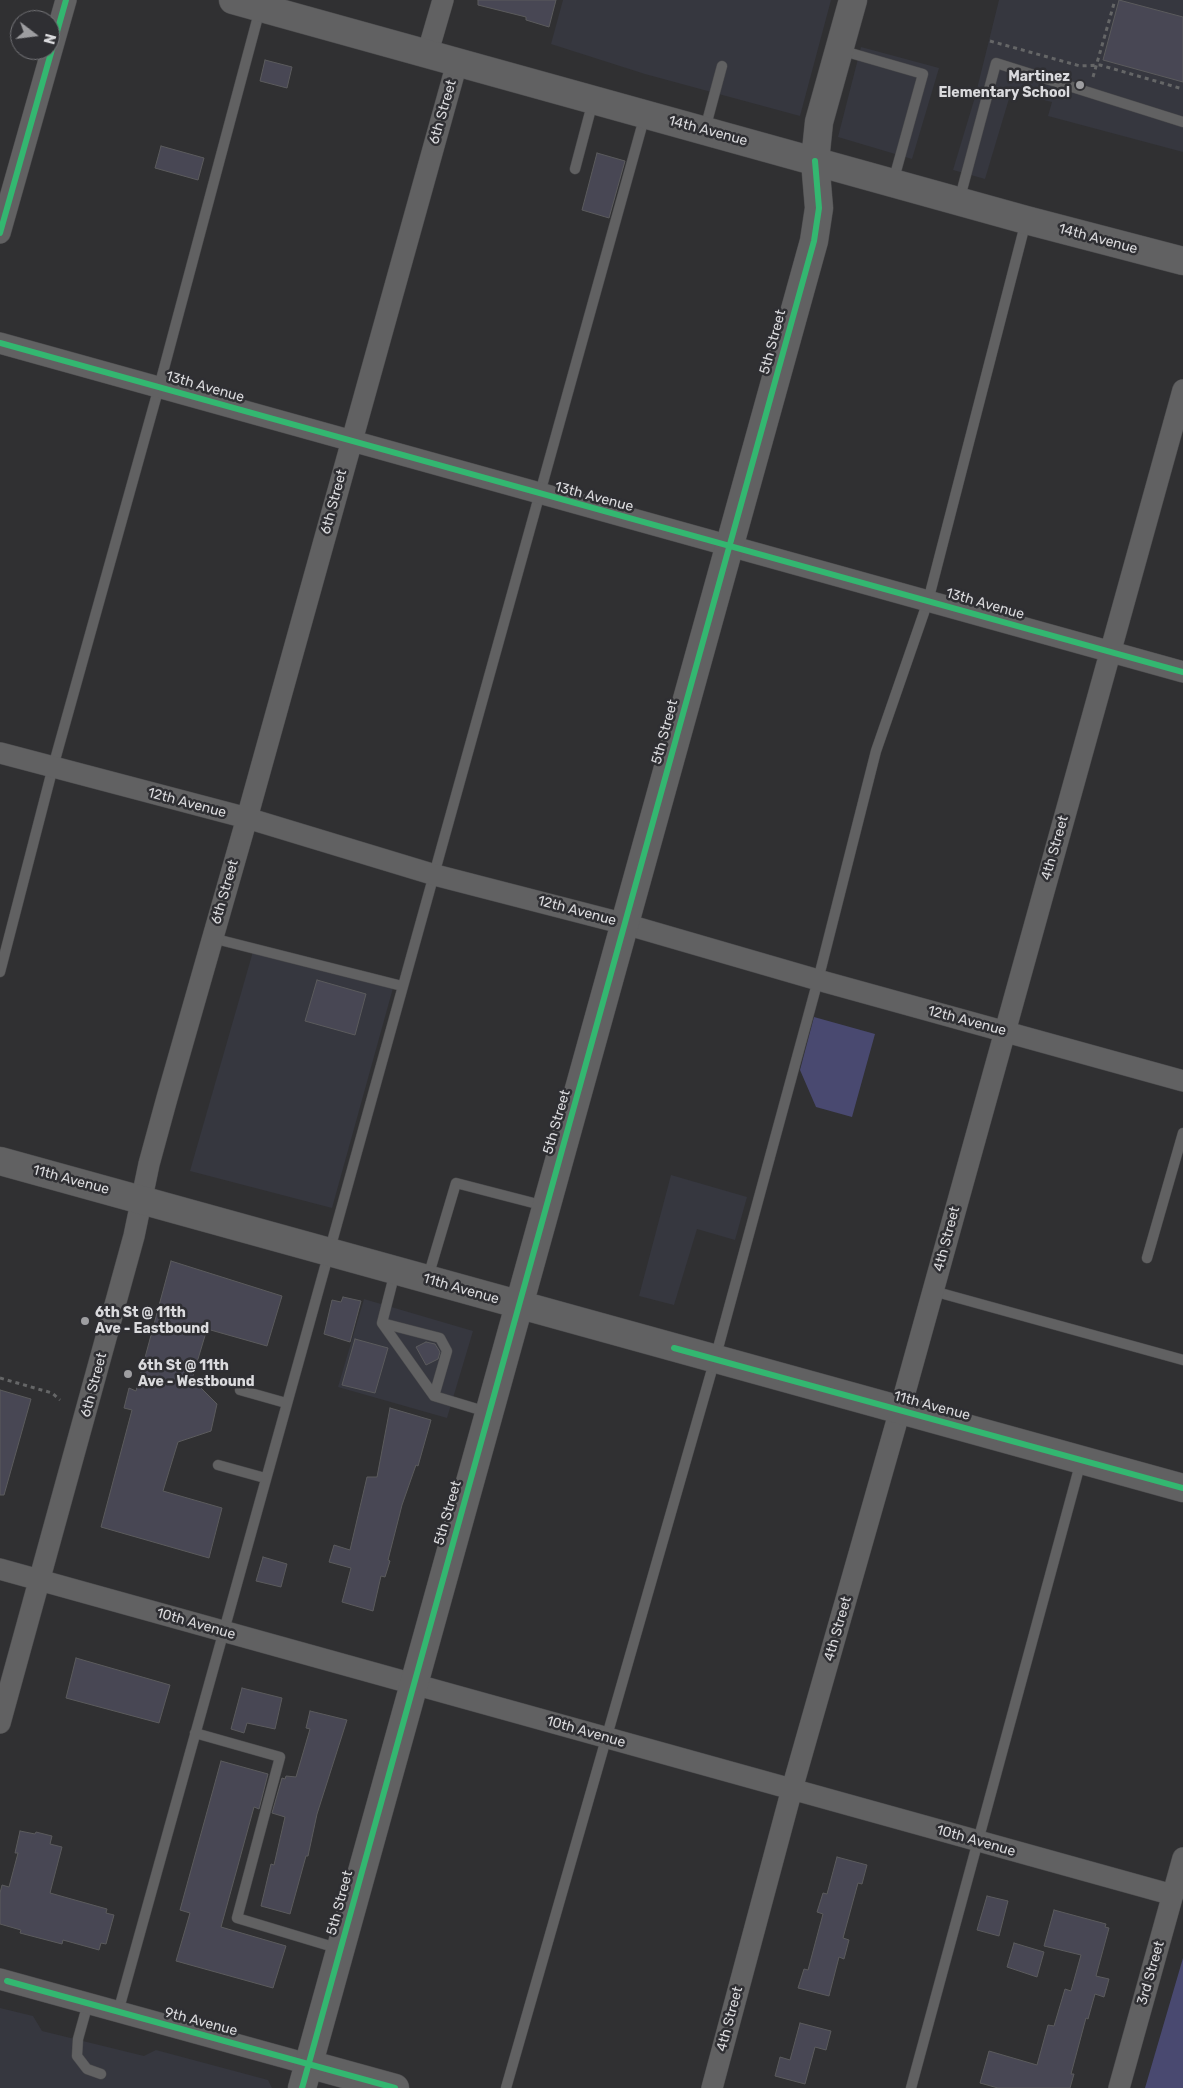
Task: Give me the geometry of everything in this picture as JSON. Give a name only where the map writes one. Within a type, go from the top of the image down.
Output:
[{"type":"main road","name":"14th Avenue","points":[[233,0],[1026,220],[1183,261]]},
{"type":"main road","name":"5th Street","points":[[305,2076],[814,241],[819,208],[816,161],[819,122],[853,0]]},
{"type":"main road","name":"11th Avenue","points":[[0,1161],[1183,1488]]},
{"type":"main road","name":"9th Avenue","points":[[305,2076],[394,2088]]},
{"type":"street","points":[[0,234],[66,0]]},
{"type":"street","points":[[427,54],[443,0]]},
{"type":"street","name":"6th Street","points":[[0,1723],[134,1236],[167,1098],[457,63]]},
{"type":"street","name":"13th Avenue","points":[[0,343],[540,495],[1183,672]]},
{"type":"street","name":"4th Street","points":[[712,2088],[792,1789],[900,1410],[1183,390]]},
{"type":"street","name":"12th Avenue","points":[[0,753],[247,818],[435,875],[625,924],[818,980],[1183,1081]]},
{"type":"street","name":"10th Avenue","points":[[0,1569],[1172,1895]]},
{"type":"street","name":"3rd Street","points":[[1119,2088],[1183,1858]]},
{"type":"street","name":"9th Avenue","points":[[0,1979],[118,2012],[305,2076]]},
{"type":"lane","points":[[0,972],[53,768],[159,387],[260,8]]},
{"type":"lane","points":[[839,50],[922,74],[893,182]]},
{"type":"lane","points":[[958,201],[996,63],[1183,122]]},
{"type":"lane","points":[[704,130],[722,66]]},
{"type":"lane","points":[[575,169],[594,100]]},
{"type":"lane","points":[[118,2012],[222,1631],[402,986],[435,875],[509,600],[540,495],[645,114]]},
{"type":"lane","points":[[506,2088],[715,1359],[818,980],[876,751],[928,601],[1026,220]]},
{"type":"lane","points":[[212,938],[402,986]]},
{"type":"lane","points":[[1147,1258],[1183,1133]]},
{"type":"lane","points":[[428,1280],[456,1183],[546,1206]]},
{"type":"lane","points":[[382,1323],[396,1271]]},
{"type":"lane","points":[[933,1291],[1183,1360]]},
{"type":"lane","points":[[382,1323],[434,1396],[489,1412]]},
{"type":"lane","points":[[382,1323],[440,1338],[447,1351],[434,1396]]},
{"type":"lane","points":[[240,1390],[286,1402]]},
{"type":"lane","points":[[911,2088],[1081,1460]]},
{"type":"lane","points":[[218,1465],[265,1478]]},
{"type":"lane","points":[[195,1733],[280,1757],[237,1918],[340,1949]]},
{"type":"lane","points":[[88,2004],[78,2039],[77,2056],[87,2069],[101,2074]]},
{"type":"path","points":[[1093,77],[1115,0]]},
{"type":"path","points":[[990,41],[1080,66],[1097,66],[1183,89]]},
{"type":"path","points":[[0,1378],[52,1393],[60,1400]]},
{"type":"shaded area","points":[[563,0],[831,0],[800,116],[645,74],[551,44]]},
{"type":"shaded area","name":"Martinez Elementary School","points":[[999,0],[1183,0],[1183,152],[1048,116],[1052,102],[1011,92],[985,179],[953,170],[975,97]]},
{"type":"shaded area","points":[[861,47],[939,68],[912,159],[838,137]]},
{"type":"shaded area","points":[[254,948],[393,988],[332,1208],[190,1171]]},
{"type":"shaded area","points":[[814,1017],[875,1034],[852,1117],[816,1107],[800,1070]]},
{"type":"shaded area","points":[[671,1175],[747,1197],[735,1240],[697,1229],[674,1305],[639,1296]]},
{"type":"shaded area","points":[[364,1299],[473,1331],[447,1418],[338,1387]]},
{"type":"shaded area","points":[[1183,1958],[1183,2088],[1145,2088]]},
{"type":"shaded area","points":[[0,2008],[33,2016],[42,2031],[144,2056],[156,2050],[268,2080],[272,2088],[0,2088]]},
{"type":"building","points":[[478,0],[556,0],[549,27],[526,20],[526,17],[478,5]]},
{"type":"building","name":"Martinez Elementary School","points":[[1119,0],[1183,17],[1183,82],[1103,60]]},
{"type":"building","points":[[265,60],[292,67],[287,88],[260,81]]},
{"type":"building","points":[[161,146],[204,158],[198,180],[155,168]]},
{"type":"building","points":[[597,153],[625,161],[609,218],[582,210]]},
{"type":"building","points":[[317,980],[366,994],[355,1035],[305,1021]]},
{"type":"building","points":[[171,1261],[282,1296],[267,1346],[207,1329],[192,1379],[217,1404],[211,1431],[178,1442],[163,1491],[222,1508],[209,1558],[101,1527],[132,1410],[124,1408],[129,1388],[136,1391]]},
{"type":"building","points":[[343,1297],[361,1301],[350,1342],[324,1334],[332,1300],[341,1302]]},
{"type":"building","points":[[355,1339],[388,1348],[375,1393],[342,1385]]},
{"type":"building","points":[[426,1342],[435,1344],[440,1352],[438,1359],[426,1365],[416,1347]]},
{"type":"building","points":[[0,1390],[31,1399],[4,1495],[0,1495]]},
{"type":"building","points":[[390,1408],[431,1420],[418,1466],[416,1465],[402,1505],[388,1560],[390,1561],[385,1577],[381,1576],[373,1611],[342,1602],[351,1568],[329,1562],[334,1545],[350,1550],[367,1477],[377,1477]]},
{"type":"building","points":[[263,1557],[287,1564],[281,1587],[256,1581]]},
{"type":"building","points":[[76,1658],[170,1685],[159,1723],[66,1698]]},
{"type":"building","points":[[242,1688],[282,1698],[275,1729],[247,1723],[244,1733],[231,1729]]},
{"type":"building","points":[[310,1711],[347,1720],[317,1814],[308,1856],[306,1856],[290,1914],[261,1906],[271,1864],[274,1865],[285,1817],[272,1813],[282,1778],[285,1779],[286,1776],[296,1777],[310,1729],[306,1728]]},
{"type":"building","points":[[221,1761],[268,1774],[259,1809],[254,1807],[221,1927],[286,1946],[273,1988],[176,1961],[190,1913],[180,1910]]},
{"type":"building","points":[[20,1831],[52,1836],[50,1844],[62,1847],[50,1893],[107,1909],[106,1913],[114,1915],[106,1944],[101,1943],[99,1950],[63,1940],[62,1944],[20,1933],[21,1930],[0,1924],[0,1893],[2,1885],[9,1887],[18,1853],[15,1853]]},
{"type":"building","points":[[837,1857],[867,1865],[862,1884],[858,1883],[843,1938],[849,1940],[844,1959],[839,1957],[829,1996],[798,1988],[804,1969],[808,1970],[823,1914],[817,1912],[823,1893],[827,1894]]},
{"type":"building","points":[[987,1896],[1008,1901],[999,1936],[977,1930]]},
{"type":"building","points":[[1054,1910],[1106,1924],[1105,1927],[1109,1928],[1096,1976],[1109,1979],[1104,1997],[1095,1994],[1088,2019],[1086,2018],[1071,2074],[1074,2074],[1070,2088],[998,2088],[980,2083],[989,2051],[1037,2065],[1048,2025],[1054,2026],[1065,1989],[1071,1991],[1081,1955],[1044,1946]]},
{"type":"building","points":[[1014,1943],[1044,1952],[1037,1977],[1007,1967]]},
{"type":"building","points":[[800,2023],[831,2031],[826,2050],[815,2047],[805,2084],[775,2076],[780,2057],[790,2060]]},
{"type":"cycle path","points":[[0,233],[66,0]]},
{"type":"cycle path","points":[[302,2088],[814,241],[819,208],[815,161]]},
{"type":"cycle path","points":[[0,343],[1183,672]]},
{"type":"cycle path","points":[[674,1348],[1183,1488]]},
{"type":"cycle path","points":[[7,1981],[395,2088]]},
{"type":"place","name":"Martinez Elementary School","points":[[1080,85]]},
{"type":"place","name":"6th St @ 11th Ave - Eastbound","points":[[85,1321]]},
{"type":"place","name":"6th St @ 11th Ave - Westbound","points":[[128,1374]]}]
